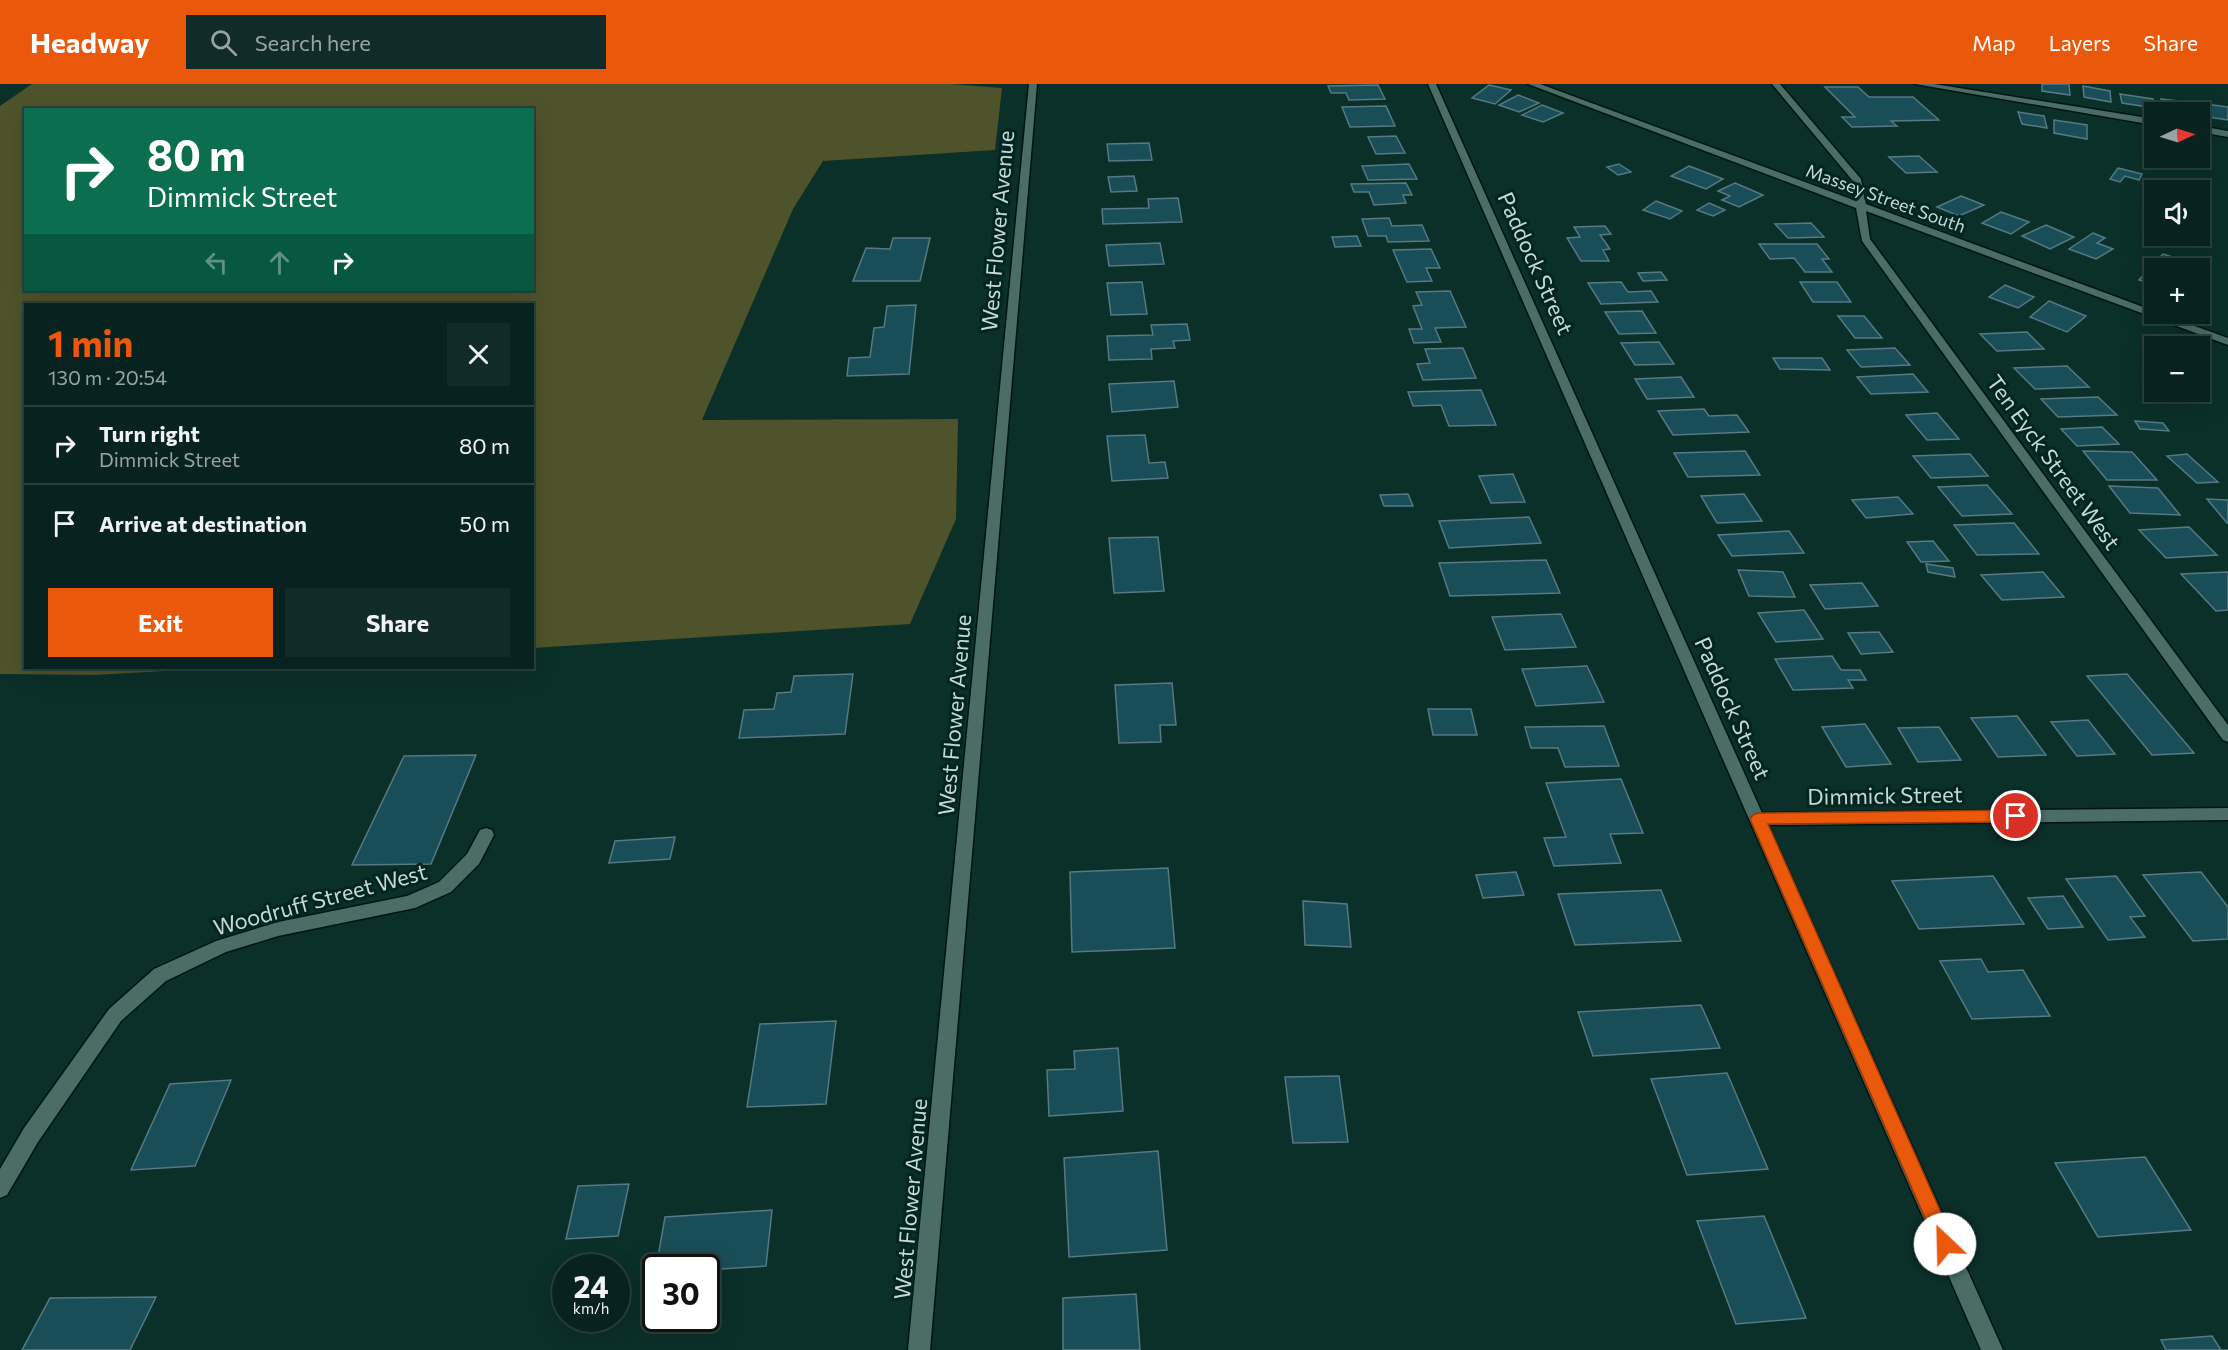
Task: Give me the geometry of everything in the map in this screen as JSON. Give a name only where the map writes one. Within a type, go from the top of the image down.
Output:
[{"type":"street","name":"West Flower Avenue","points":[[920,1350],[1033,84]]},
{"type":"street","name":"Paddock Street","points":[[1432,84],[1992,1350]]},
{"type":"street","name":"Massey Street South","points":[[1532,84],[2228,342]]},
{"type":"street","name":"Ten Eyck Street West","points":[[1776,84],[1858,181],[1863,207],[1862,230],[1865,239],[2228,736]]},
{"type":"street","points":[[1919,84],[2144,120]]},
{"type":"street","points":[[2210,131],[2228,134]]},
{"type":"street","name":"Dimmick Street","points":[[1758,819],[2228,814]]},
{"type":"street","name":"Woodruff Street West","points":[[0,1188],[31,1135],[115,1015],[160,975],[222,946],[278,929],[409,903],[445,887],[473,859],[486,835]]},
{"type":"green space","points":[[32,84],[951,84],[1002,88],[995,150],[823,161],[793,209],[702,420],[958,419],[956,519],[910,624],[534,648],[534,303],[24,303],[24,669],[201,669],[94,675],[0,674],[0,106]]},
{"type":"building","points":[[2042,84],[2069,84],[2070,95],[2042,91]]},
{"type":"building","points":[[1378,85],[1385,99],[1349,100],[1346,93],[1331,93],[1328,86]]},
{"type":"building","points":[[1489,85],[1511,90],[1495,104],[1472,98]]},
{"type":"building","points":[[2083,86],[2110,91],[2111,102],[2084,97]]},
{"type":"building","points":[[1825,87],[1858,87],[1869,97],[1913,97],[1939,120],[1891,121],[1897,126],[1852,127],[1842,117],[1855,117]]},
{"type":"building","points":[[2120,94],[2153,99],[2154,102],[2144,102],[2144,106],[2122,103]]},
{"type":"building","points":[[1518,95],[1539,103],[1519,112],[1499,105]]},
{"type":"building","points":[[2161,99],[2187,102],[2163,102]]},
{"type":"building","points":[[1542,105],[1563,113],[1543,122],[1522,115]]},
{"type":"building","points":[[2210,105],[2228,107],[2228,120],[2210,117]]},
{"type":"building","points":[[1386,106],[1395,126],[1350,127],[1342,107]]},
{"type":"building","points":[[2018,112],[2044,116],[2047,128],[2022,124]]},
{"type":"building","points":[[2054,120],[2087,125],[2087,139],[2054,133]]},
{"type":"building","points":[[1396,136],[1405,153],[1376,154],[1368,137]]},
{"type":"building","points":[[1149,143],[1152,160],[1109,161],[1107,144]]},
{"type":"building","points":[[1919,156],[1937,172],[1906,173],[1889,157]]},
{"type":"building","points":[[1409,164],[1417,179],[1368,180],[1362,166]]},
{"type":"building","points":[[1619,164],[1631,172],[1618,175],[1607,167]]},
{"type":"building","points":[[1689,166],[1723,179],[1706,189],[1671,176]]},
{"type":"building","points":[[2118,168],[2142,174],[2139,180],[2125,176],[2120,182],[2110,179]]},
{"type":"building","points":[[1134,176],[1137,191],[1111,192],[1108,177]]},
{"type":"building","points":[[1406,183],[1412,195],[1403,195],[1406,203],[1374,205],[1369,192],[1354,192],[1351,184]]},
{"type":"building","points":[[1735,183],[1763,195],[1739,207],[1722,200],[1730,196],[1718,191]]},
{"type":"building","points":[[1961,196],[1984,205],[1959,216],[1937,207]]},
{"type":"building","points":[[1178,198],[1182,222],[1103,224],[1102,209],[1149,208],[1148,199]]},
{"type":"building","points":[[1656,201],[1682,211],[1670,219],[1643,210]]},
{"type":"building","points":[[1709,203],[1725,210],[1713,216],[1697,210]]},
{"type":"building","points":[[2001,212],[2029,222],[2011,234],[1982,223]]},
{"type":"building","points":[[1389,218],[1392,226],[1422,225],[1429,241],[1388,242],[1386,236],[1368,236],[1362,219]]},
{"type":"building","points":[[1811,223],[1824,237],[1788,238],[1775,224]]},
{"type":"building","points":[[2046,225],[2074,237],[2050,249],[2022,236]]},
{"type":"building","points":[[1605,226],[1611,234],[1600,235],[1610,249],[1603,250],[1609,261],[1581,261],[1567,238],[1580,237],[1574,227]]},
{"type":"building","points":[[2093,233],[2105,238],[2097,243],[2113,249],[2096,259],[2069,249]]},
{"type":"building","points":[[1357,236],[1361,246],[1335,247],[1332,237]]},
{"type":"building","points":[[893,238],[930,238],[920,281],[853,281],[866,248],[890,249]]},
{"type":"building","points":[[1160,243],[1164,264],[1109,266],[1106,245]]},
{"type":"building","points":[[1759,244],[1817,244],[1829,259],[1822,259],[1832,272],[1805,272],[1794,258],[1770,259]]},
{"type":"building","points":[[1431,249],[1440,268],[1426,268],[1432,281],[1407,282],[1393,250]]},
{"type":"building","points":[[2163,254],[2176,258],[2159,258]]},
{"type":"building","points":[[1661,272],[1667,280],[1643,281],[1638,273]]},
{"type":"building","points":[[1142,282],[1147,314],[1111,315],[1107,283]]},
{"type":"building","points":[[1621,282],[1628,292],[1651,291],[1658,302],[1601,304],[1588,283]]},
{"type":"building","points":[[1800,282],[1837,282],[1851,302],[1813,302]]},
{"type":"building","points":[[2005,285],[2034,297],[2018,308],[1989,297]]},
{"type":"building","points":[[1450,291],[1466,327],[1435,328],[1441,342],[1414,343],[1409,329],[1422,329],[1413,306],[1422,305],[1416,292]]},
{"type":"building","points":[[2049,301],[2086,316],[2067,332],[2030,317]]},
{"type":"building","points":[[916,305],[909,374],[847,376],[849,358],[870,357],[874,328],[884,327],[887,306]]},
{"type":"building","points":[[1642,311],[1656,333],[1619,334],[1605,312]]},
{"type":"building","points":[[1838,316],[1864,316],[1882,338],[1855,338]]},
{"type":"building","points":[[1187,324],[1190,340],[1173,341],[1175,348],[1151,349],[1152,359],[1109,360],[1107,336],[1153,335],[1151,325]]},
{"type":"building","points":[[2027,332],[2044,349],[1997,351],[1980,334]]},
{"type":"building","points":[[1659,342],[1674,364],[1635,365],[1621,343]]},
{"type":"building","points":[[1463,348],[1476,378],[1423,380],[1417,364],[1430,363],[1425,349]]},
{"type":"building","points":[[1895,348],[1910,365],[1861,367],[1847,350]]},
{"type":"building","points":[[1773,358],[1822,358],[1830,370],[1780,369]]},
{"type":"building","points":[[2067,366],[2089,387],[2035,389],[2014,368]]},
{"type":"building","points":[[1913,374],[1928,392],[1871,394],[1857,377]]},
{"type":"building","points":[[1681,377],[1694,397],[1647,399],[1635,379]]},
{"type":"building","points":[[1174,381],[1178,407],[1112,412],[1109,384]]},
{"type":"building","points":[[1481,390],[1496,425],[1449,426],[1441,405],[1413,406],[1408,392]]},
{"type":"building","points":[[2098,397],[2117,415],[2058,417],[2041,399]]},
{"type":"building","points":[[1704,409],[1709,416],[1737,415],[1749,432],[1673,435],[1658,411]]},
{"type":"building","points":[[1937,413],[1959,439],[1927,440],[1906,415]]},
{"type":"building","points":[[2135,421],[2163,423],[2169,431],[2140,429]]},
{"type":"building","points":[[2102,427],[2119,444],[2077,446],[2061,429]]},
{"type":"building","points":[[1145,435],[1149,463],[1165,462],[1168,478],[1112,481],[1107,436]]},
{"type":"building","points":[[1745,451],[1760,475],[1688,477],[1674,453]]},
{"type":"building","points":[[2083,451],[2132,452],[2157,480],[2107,480]]},
{"type":"building","points":[[1970,454],[1988,476],[1931,478],[1913,456]]},
{"type":"building","points":[[2187,454],[2218,482],[2197,483],[2167,456]]},
{"type":"building","points":[[1513,474],[1525,502],[1491,503],[1479,476]]},
{"type":"building","points":[[1987,485],[2012,514],[1962,516],[1938,487]]},
{"type":"building","points":[[2109,486],[2158,488],[2180,515],[2130,513]]},
{"type":"building","points":[[1408,494],[1413,506],[1384,506],[1380,495]]},
{"type":"building","points":[[1744,494],[1762,521],[1717,523],[1701,496]]},
{"type":"building","points":[[1898,497],[1913,514],[1866,518],[1852,500]]},
{"type":"building","points":[[2207,499],[2228,500],[2228,523],[2227,523]]},
{"type":"building","points":[[1529,517],[1541,543],[1449,548],[1439,521]]},
{"type":"building","points":[[2014,523],[2039,554],[1977,555],[1954,525]]},
{"type":"building","points":[[2189,527],[2217,555],[2166,558],[2139,530]]},
{"type":"building","points":[[1789,531],[1804,553],[1732,556],[1718,535]]},
{"type":"building","points":[[1158,537],[1164,591],[1114,593],[1109,538]]},
{"type":"building","points":[[1933,541],[1949,561],[1921,562],[1907,542]]},
{"type":"building","points":[[1546,560],[1560,593],[1450,596],[1439,563]]},
{"type":"building","points":[[1926,564],[1953,568],[1955,577],[1928,572]]},
{"type":"building","points":[[1738,570],[1783,572],[1795,597],[1749,596]]},
{"type":"building","points":[[2043,572],[2064,597],[2002,600],[1981,575]]},
{"type":"building","points":[[2228,572],[2228,610],[2216,611],[2181,574]]},
{"type":"building","points":[[1862,583],[1878,606],[1825,609],[1810,585]]},
{"type":"building","points":[[1804,610],[1823,639],[1776,642],[1758,613]]},
{"type":"building","points":[[1561,614],[1576,647],[1505,650],[1492,617]]},
{"type":"building","points":[[1879,632],[1893,652],[1861,654],[1848,633]]},
{"type":"building","points":[[1832,656],[1841,670],[1860,670],[1866,680],[1848,680],[1853,688],[1793,690],[1775,659]]},
{"type":"building","points":[[1587,666],[1604,702],[1536,706],[1522,669]]},
{"type":"building","points":[[853,674],[845,734],[739,738],[744,710],[774,709],[777,693],[791,692],[794,676]]},
{"type":"building","points":[[2127,674],[2194,753],[2152,755],[2087,676]]},
{"type":"building","points":[[1172,683],[1176,725],[1160,725],[1161,742],[1119,743],[1115,685]]},
{"type":"building","points":[[1428,709],[1471,709],[1477,735],[1433,735]]},
{"type":"building","points":[[2017,716],[2046,755],[1998,757],[1971,718]]},
{"type":"building","points":[[2088,720],[2115,754],[2077,756],[2051,722]]},
{"type":"building","points":[[1865,724],[1891,764],[1846,767],[1822,727]]},
{"type":"building","points":[[1604,726],[1619,766],[1565,767],[1558,748],[1531,748],[1525,727]]},
{"type":"building","points":[[1939,727],[1961,760],[1918,762],[1898,728]]},
{"type":"building","points":[[476,755],[431,864],[352,865],[404,756]]},
{"type":"building","points":[[1621,779],[1643,833],[1610,834],[1621,863],[1554,866],[1544,838],[1566,837],[1546,783]]},
{"type":"building","points":[[675,837],[670,859],[609,863],[615,841]]},
{"type":"building","points":[[1168,868],[1175,948],[1072,952],[1070,872]]},
{"type":"building","points":[[1516,872],[1524,895],[1483,898],[1476,875]]},
{"type":"building","points":[[2201,872],[2228,907],[2228,939],[2193,941],[2143,875]]},
{"type":"building","points":[[1993,876],[2024,924],[1919,929],[1892,881]]},
{"type":"building","points":[[2116,876],[2145,916],[2130,917],[2145,937],[2108,940],[2066,879]]},
{"type":"building","points":[[1661,890],[1681,941],[1575,945],[1558,894]]},
{"type":"building","points":[[2063,896],[2083,927],[2048,929],[2028,898]]},
{"type":"building","points":[[1303,901],[1347,904],[1351,947],[1305,945]]},
{"type":"building","points":[[1981,959],[1988,972],[2023,970],[2050,1016],[1972,1019],[1940,961]]},
{"type":"building","points":[[1701,1005],[1720,1048],[1593,1056],[1578,1012]]},
{"type":"building","points":[[836,1021],[826,1104],[747,1107],[760,1024]]},
{"type":"building","points":[[1118,1048],[1123,1111],[1049,1116],[1047,1070],[1075,1069],[1074,1051]]},
{"type":"building","points":[[1727,1073],[1768,1169],[1687,1175],[1651,1079]]},
{"type":"building","points":[[1339,1076],[1348,1142],[1293,1143],[1285,1077]]},
{"type":"building","points":[[231,1080],[195,1166],[131,1170],[170,1084]]},
{"type":"building","points":[[1158,1151],[1167,1250],[1069,1257],[1064,1158]]},
{"type":"building","points":[[2145,1157],[2191,1230],[2098,1237],[2055,1163]]},
{"type":"building","points":[[629,1184],[618,1236],[566,1239],[578,1186]]},
{"type":"building","points":[[772,1210],[766,1266],[720,1269],[720,1254],[658,1254],[665,1217]]},
{"type":"building","points":[[1764,1216],[1806,1318],[1736,1324],[1697,1221]]},
{"type":"building","points":[[1136,1294],[1140,1350],[1063,1350],[1063,1298]]},
{"type":"building","points":[[156,1297],[130,1350],[22,1350],[50,1298]]},
{"type":"building","points":[[2212,1336],[2221,1350],[2166,1350],[2161,1340]]},
{"type":"route","points":[[1945,1244],[1758,819],[2016,816]]}]
